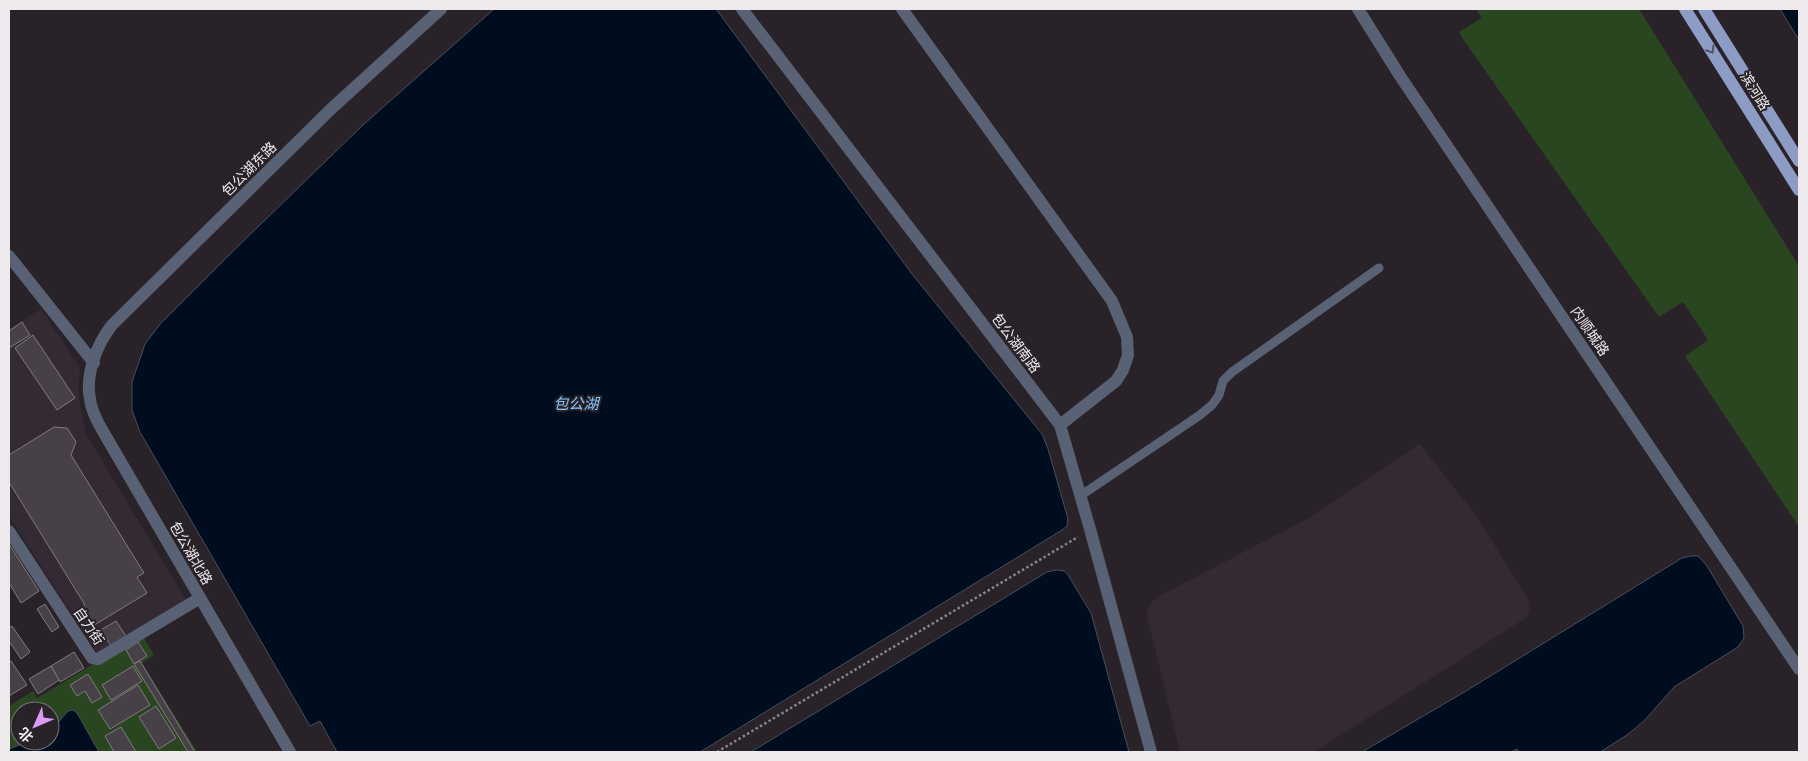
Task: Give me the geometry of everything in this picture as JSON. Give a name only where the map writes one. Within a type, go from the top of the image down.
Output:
[{"type":"main road","name":"滨河路","points":[[1685,9],[1799,190]]},
{"type":"main road","name":"滨河路","points":[[1704,9],[1799,161]]},
{"type":"street","name":"包公湖东路","points":[[94,363],[102,341],[112,325],[331,109],[441,9]]},
{"type":"street","name":"包公湖南路","points":[[742,9],[1060,425],[1151,752]]},
{"type":"street","points":[[902,9],[1112,301],[1127,337],[1128,355],[1123,370],[1116,381],[1060,425]]},
{"type":"street","name":"内顺城路","points":[[1358,9],[1405,84],[1799,669]]},
{"type":"street","points":[[9,256],[94,363]]},
{"type":"street","name":"包公湖北路","points":[[94,363],[89,379],[89,397],[101,428],[290,752]]},
{"type":"street","name":"自力街","points":[[9,531],[92,658],[98,659],[200,598]]},
{"type":"lane","points":[[1080,496],[1200,416],[1212,405],[1219,395],[1223,381],[1232,372],[1379,268]]},
{"type":"path","points":[[717,752],[1090,529]]},
{"type":"shaded area","points":[[41,309],[80,368],[78,391],[87,436],[190,606],[101,659],[9,516],[9,329]]},
{"type":"shaded area","points":[[1420,444],[1477,517],[1528,599],[1530,612],[1526,618],[1314,752],[1180,752],[1146,611],[1153,601],[1161,595],[1311,517]]},
{"type":"green space","points":[[1476,9],[1639,9],[1799,266],[1799,527],[1685,356],[1708,340],[1683,302],[1659,317],[1465,42],[1459,32],[1482,18]]},
{"type":"green space","points":[[142,635],[154,655],[142,663],[197,752],[9,752],[10,705],[10,751],[60,751],[60,701],[17,701],[33,691],[37,698]]},
{"type":"water","name":"包公湖","points":[[494,9],[716,9],[912,274],[1042,434],[1068,519],[1067,526],[700,752],[337,752],[320,721],[310,726],[140,432],[132,410],[132,382],[145,344],[161,323],[363,125]]},
{"type":"water","points":[[1780,9],[1799,9],[1799,40]]},
{"type":"water","points":[[1698,556],[1707,566],[1743,626],[1744,638],[1738,647],[1674,687],[1644,721],[1627,735],[1600,752],[1519,752],[1517,749],[1511,752],[1362,752],[1466,691],[1682,558]]},
{"type":"water","points":[[1064,571],[1068,575],[1091,613],[1129,752],[751,752],[1047,572]]},
{"type":"water","points":[[73,710],[77,713],[99,752],[9,752],[10,749],[10,751],[60,751],[60,720],[68,711]]},
{"type":"building","points":[[22,322],[30,335],[9,348],[9,331]]},
{"type":"building","points":[[33,335],[75,398],[57,410],[15,348]]},
{"type":"building","points":[[54,427],[67,428],[76,442],[71,455],[144,573],[137,577],[147,593],[91,627],[80,609],[85,605],[9,482],[9,455]]},
{"type":"building","points":[[9,544],[39,591],[21,603],[9,583]]},
{"type":"building","points":[[45,604],[59,627],[52,632],[37,609]]},
{"type":"building","points":[[116,621],[128,639],[113,649],[101,630]]},
{"type":"building","points":[[12,626],[30,652],[21,659],[9,641],[9,628]]},
{"type":"building","points":[[138,642],[147,656],[134,664],[126,650]]},
{"type":"building","points":[[74,652],[84,668],[60,682],[51,666]]},
{"type":"building","points":[[11,661],[27,685],[9,696],[9,662]]},
{"type":"building","points":[[140,661],[195,752],[188,752],[134,664]]},
{"type":"building","points":[[51,666],[59,680],[38,694],[29,679]]},
{"type":"building","points":[[133,666],[142,681],[111,700],[102,685]]},
{"type":"building","points":[[88,674],[102,697],[92,703],[85,691],[77,696],[70,685]]},
{"type":"building","points":[[138,685],[150,705],[110,729],[98,710]]},
{"type":"building","points":[[156,706],[176,738],[159,749],[139,717]]},
{"type":"building","points":[[121,727],[136,752],[114,752],[105,736]]}]
